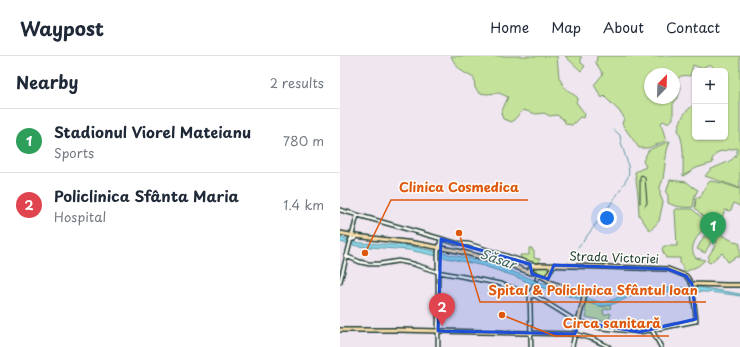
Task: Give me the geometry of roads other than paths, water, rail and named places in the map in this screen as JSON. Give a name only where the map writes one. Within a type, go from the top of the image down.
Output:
[{"type":"main road","points":[[340,233],[352,236],[410,242],[439,250],[487,258],[527,271],[538,277],[547,279],[554,284],[585,294],[575,334],[340,329]]},
{"type":"main road","points":[[527,271],[533,265]]},
{"type":"main road","name":"Strada Victoriei","points":[[533,265],[668,269],[685,274],[692,285]]},
{"type":"main road","points":[[527,271],[533,266],[540,265]]},
{"type":"main road","points":[[549,273],[550,266]]},
{"type":"main road","name":"Strada Victoriei","points":[[547,279],[554,266]]},
{"type":"main road","points":[[692,285],[740,284]]},
{"type":"street","name":"Strada Victoriei","points":[[340,210],[456,243],[472,245],[533,265]]},
{"type":"street","points":[[340,282],[357,216]]},
{"type":"street","points":[[350,240],[357,236]]},
{"type":"street","points":[[438,347],[438,257],[441,239]]},
{"type":"street","points":[[347,252],[352,259]]},
{"type":"street","points":[[346,256],[363,263],[371,264],[396,261],[438,272],[505,285],[532,295],[578,322],[601,328],[636,332],[696,321],[692,285]]},
{"type":"street","points":[[438,267],[443,273]]},
{"type":"street","points":[[434,271],[438,277]]},
{"type":"street","points":[[531,347],[533,287]]},
{"type":"street","points":[[652,330],[660,347]]},
{"type":"street","points":[[572,347],[575,334],[597,340],[609,347]]},
{"type":"water","points":[[340,237],[353,242],[410,246],[490,263],[602,303],[644,289],[698,287],[740,294],[740,296],[700,292],[641,293],[610,305],[600,306],[537,286],[514,276],[484,266],[409,250],[357,246],[340,242]]},
{"type":"waterway","points":[[614,130],[620,135],[629,173],[623,185]]},
{"type":"waterway","points":[[578,247],[621,189]]},
{"type":"railway","points":[[640,203],[641,175],[645,178],[647,203],[645,206]]},
{"type":"place","name":"Spital & Policlinica Sfântul Ioan","points":[[459,233]]},
{"type":"place","name":"Stadionul Viorel Mateianu","points":[[713,245]]},
{"type":"place","name":"Clinica Cosmedica","points":[[365,253]]},
{"type":"place","name":"Circa sanitară","points":[[502,315]]},
{"type":"place","name":"Policlinica Sfânta Maria","points":[[442,326]]},
{"type":"water label","name":"Săsar","points":[[498,259]]}]
